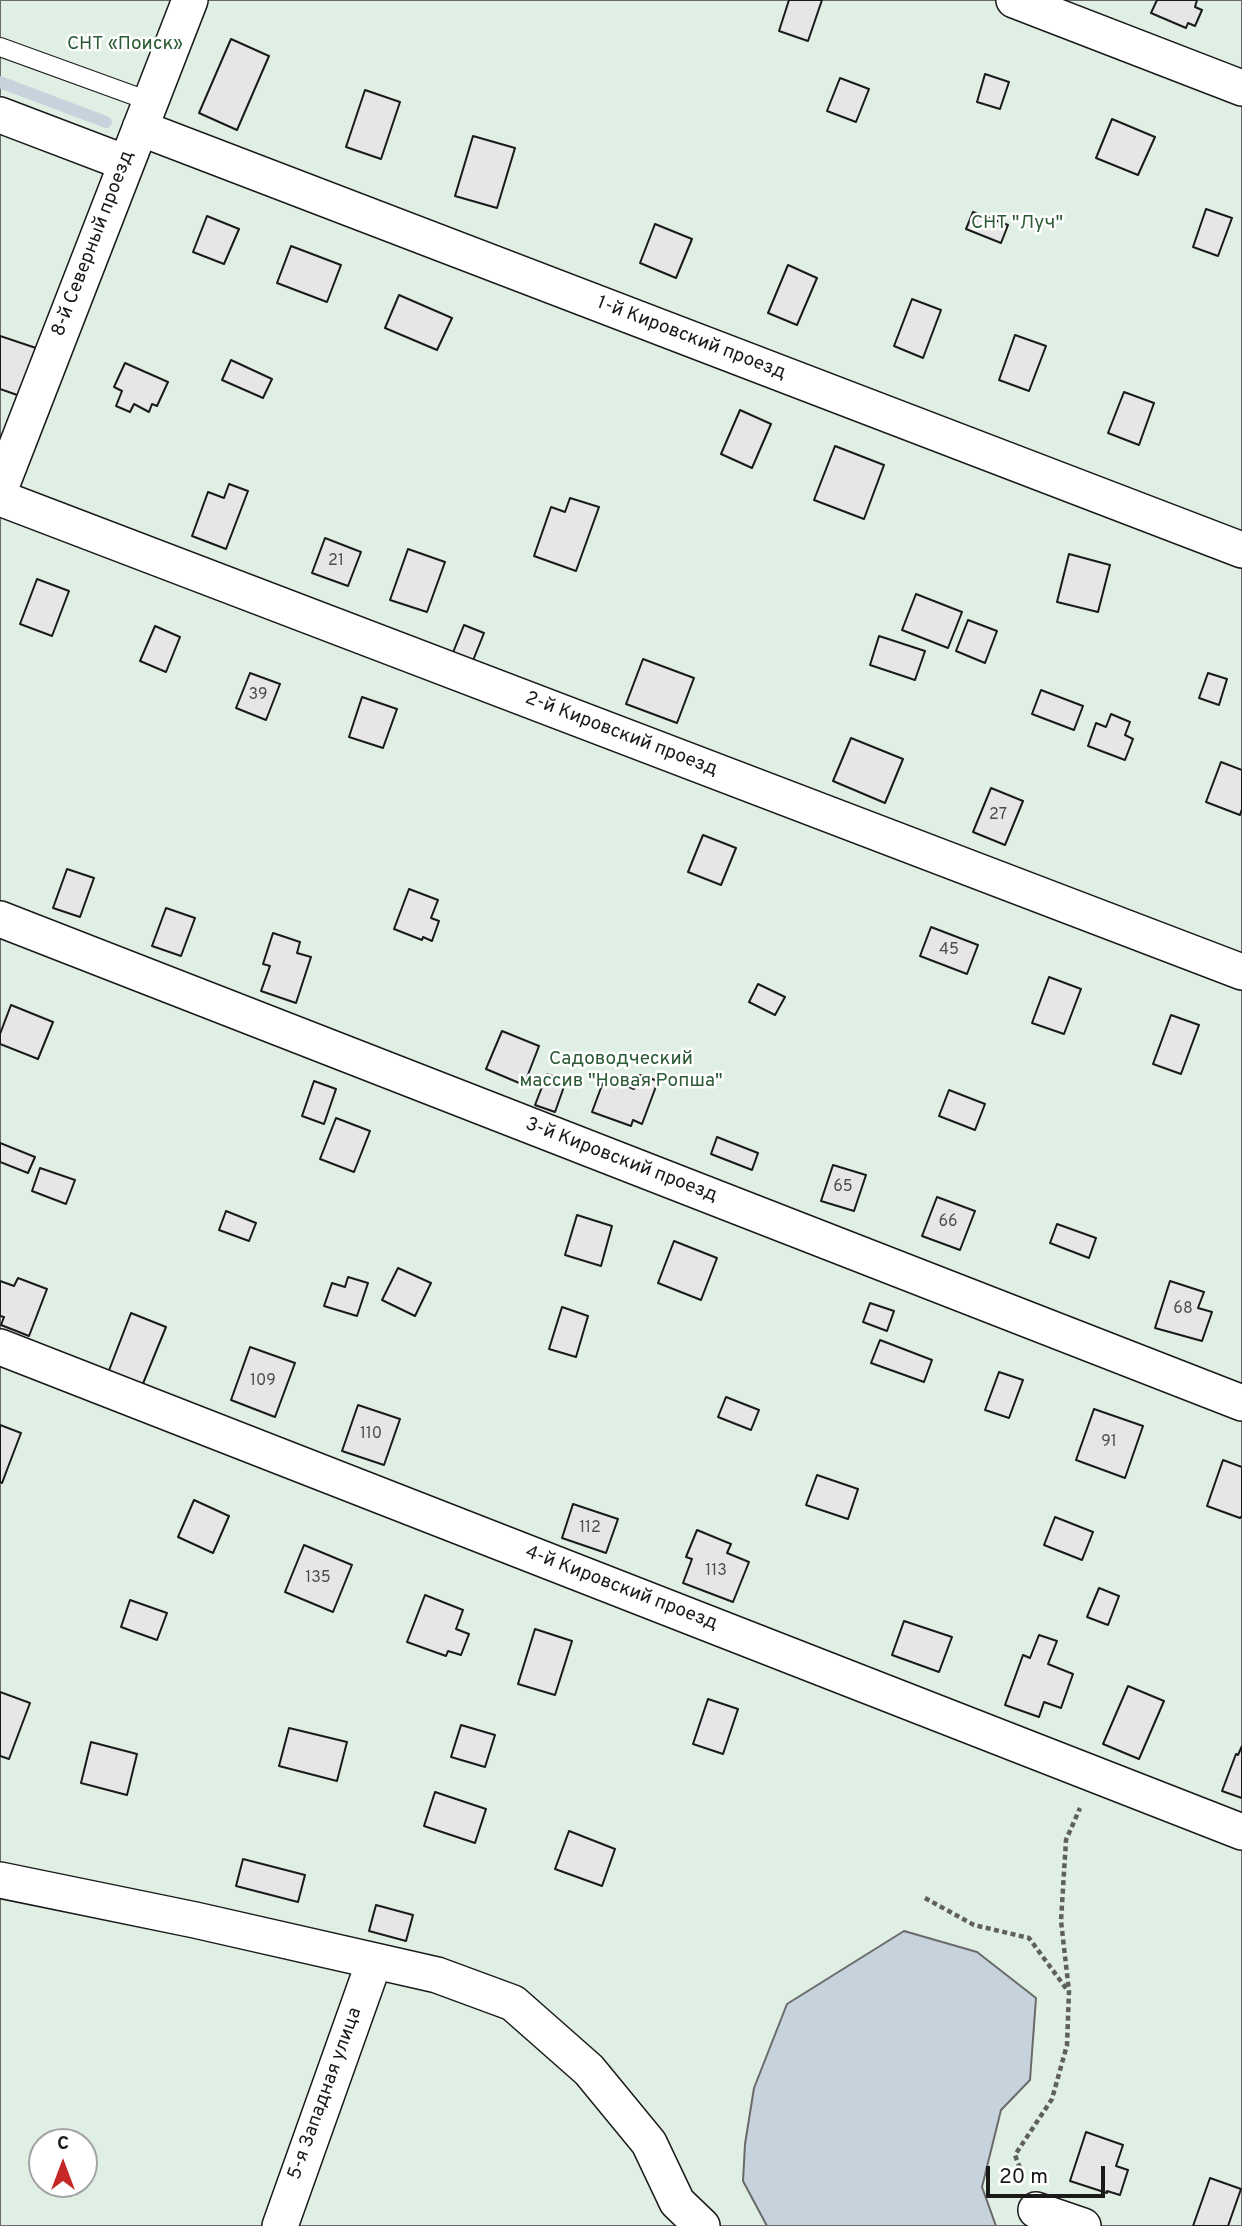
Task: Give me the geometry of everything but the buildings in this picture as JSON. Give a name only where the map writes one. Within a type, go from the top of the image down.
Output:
[{"type":"street","name":"8-й Северный проезд","points":[[0,489],[10,430],[125,163],[190,0]]},
{"type":"street","points":[[1014,0],[1242,88]]},
{"type":"street","points":[[0,115],[125,163]]},
{"type":"street","name":"1-й Кировский проезд","points":[[144,115],[1242,550]]},
{"type":"street","name":"2-й Кировский проезд","points":[[0,498],[1242,972]]},
{"type":"street","name":"3-й Кировский проезд","points":[[0,919],[1242,1404]]},
{"type":"street","name":"4-й Кировский проезд","points":[[0,1347],[1242,1832]]},
{"type":"street","points":[[1,1884],[195,1920],[437,1975],[513,2003],[589,2070],[649,2143],[671,2214],[702,2226]]},
{"type":"street","name":"5-я Западная улица","points":[[280,2226],[374,1962]]},
{"type":"street","points":[[1036,2210],[1083,2226]]},
{"type":"lane","points":[[0,47],[144,115]]},
{"type":"path","points":[[1036,2210],[1015,2155],[1052,2099],[1067,2045],[1069,1991],[1061,1921],[1066,1840],[1094,1774]]},
{"type":"path","points":[[925,1898],[974,1925],[1029,1938],[1069,1991]]},
{"type":"green space","name":"Садоводческий массив \"Новая Ропша\"","points":[[0,0],[1242,0],[1242,2226],[0,2226]]},
{"type":"shaded area","points":[[904,1931],[977,1952],[1036,1998],[1030,2080],[1001,2110],[982,2187],[996,2226],[767,2226],[743,2181],[745,2144],[754,2088],[787,2004]]},
{"type":"waterway","points":[[0,82],[106,122]]},
{"type":"park label","name":"СНТ «Поиск»","points":[[125,45]]},
{"type":"park label","name":"СНТ \"Луч\"","points":[[1017,224]]}]
